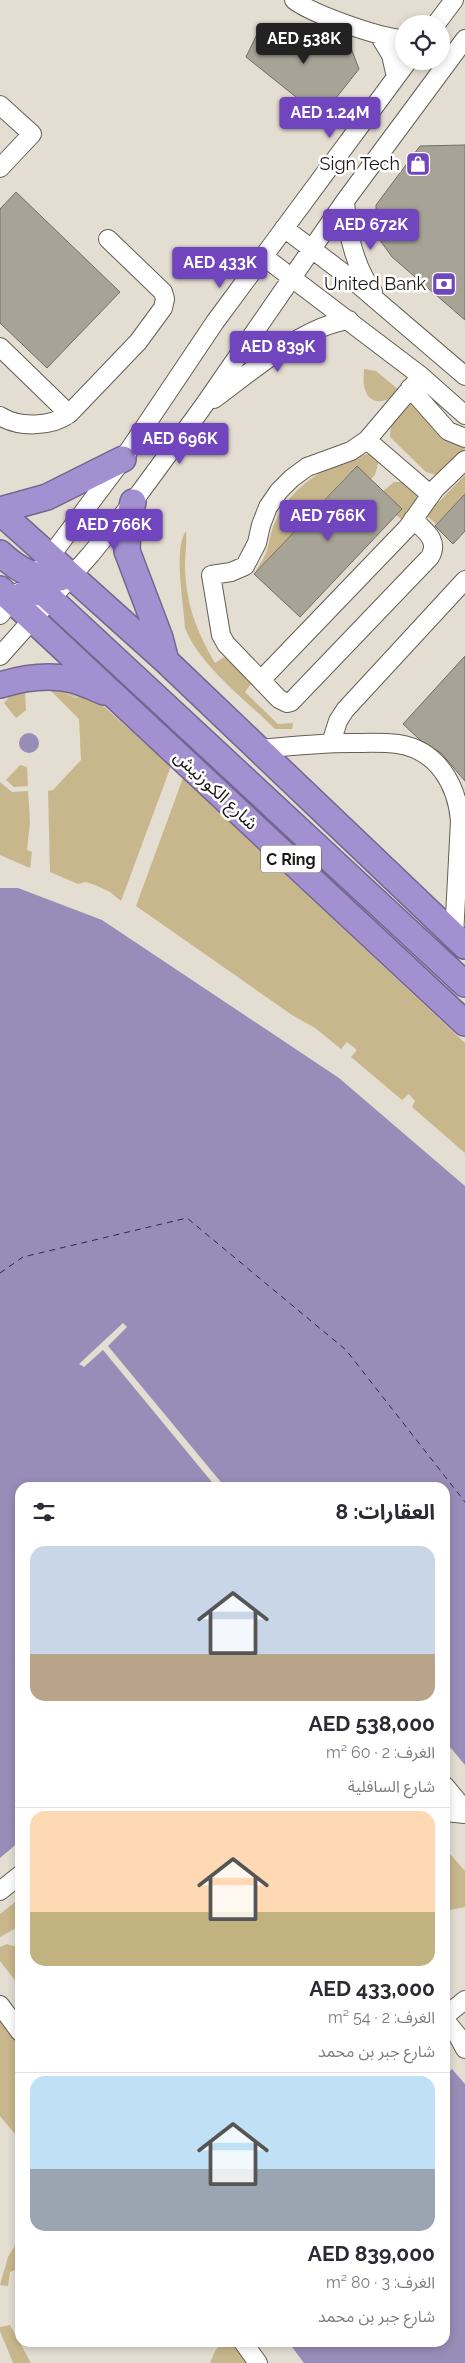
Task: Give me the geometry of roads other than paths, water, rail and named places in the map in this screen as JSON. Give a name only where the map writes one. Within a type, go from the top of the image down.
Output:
[{"type":"highway","points":[[123,459],[47,497],[0,511],[42,567],[53,578],[70,577],[166,661],[460,941]]},
{"type":"highway","points":[[133,502],[128,525],[127,551],[160,638],[166,661]]},
{"type":"highway","points":[[0,554],[12,565],[42,567]]},
{"type":"highway","points":[[4,601],[31,591],[45,594],[465,984]]},
{"type":"highway","name":"شارع الكورنيش","points":[[4,601],[32,619],[465,1023]]},
{"type":"highway","points":[[0,685],[34,677],[74,680],[116,697]]},
{"type":"street","points":[[294,0],[306,8],[379,35],[395,38]]},
{"type":"street","points":[[443,15],[454,0]]},
{"type":"street","points":[[379,35],[391,55],[396,77]]},
{"type":"street","points":[[0,656],[133,502],[202,408],[344,201],[465,40]]},
{"type":"street","points":[[4,601],[42,567],[123,459],[215,322],[401,70]]},
{"type":"street","points":[[0,105],[32,134],[0,168]]},
{"type":"street","points":[[344,201],[347,230],[353,252],[366,283],[383,306]]},
{"type":"street","points":[[284,228],[383,306],[465,376]]},
{"type":"street","points":[[0,416],[20,424],[56,421],[69,414],[138,342],[163,308],[165,299],[158,286],[108,239]]},
{"type":"street","points":[[263,256],[349,320],[416,382],[465,415]]},
{"type":"street","points":[[202,408],[302,336],[333,322],[349,320]]},
{"type":"street","points":[[0,347],[69,414]]},
{"type":"street","points":[[416,382],[448,430],[465,438]]},
{"type":"street","points":[[413,519],[432,539],[434,548],[430,557],[291,702],[283,702],[226,644],[221,635],[211,575],[231,572],[245,566],[257,543],[268,507],[292,478],[307,467],[351,451],[367,440],[416,382]]},
{"type":"street","points":[[367,440],[431,495]]},
{"type":"street","points":[[260,680],[413,519],[431,495],[465,460]]},
{"type":"street","points":[[331,743],[338,721],[345,710],[465,580]]},
{"type":"street","points":[[259,749],[331,743],[399,744],[416,749],[431,758],[444,771],[453,786],[459,803],[460,941]]},
{"type":"street","points":[[450,1792],[465,1812]]},
{"type":"street","points":[[450,1812],[465,1812]]},
{"type":"street","points":[[0,1891],[15,1878]]},
{"type":"street","points":[[450,2014],[465,2000]]},
{"type":"street","points":[[0,2004],[15,2025]]},
{"type":"street","points":[[450,2025],[460,2040]]},
{"type":"street","points":[[247,2347],[258,2363]]},
{"type":"place","name":"Sign Tech","points":[[418,164]]},
{"type":"place","name":"United Bank","points":[[444,284]]}]
